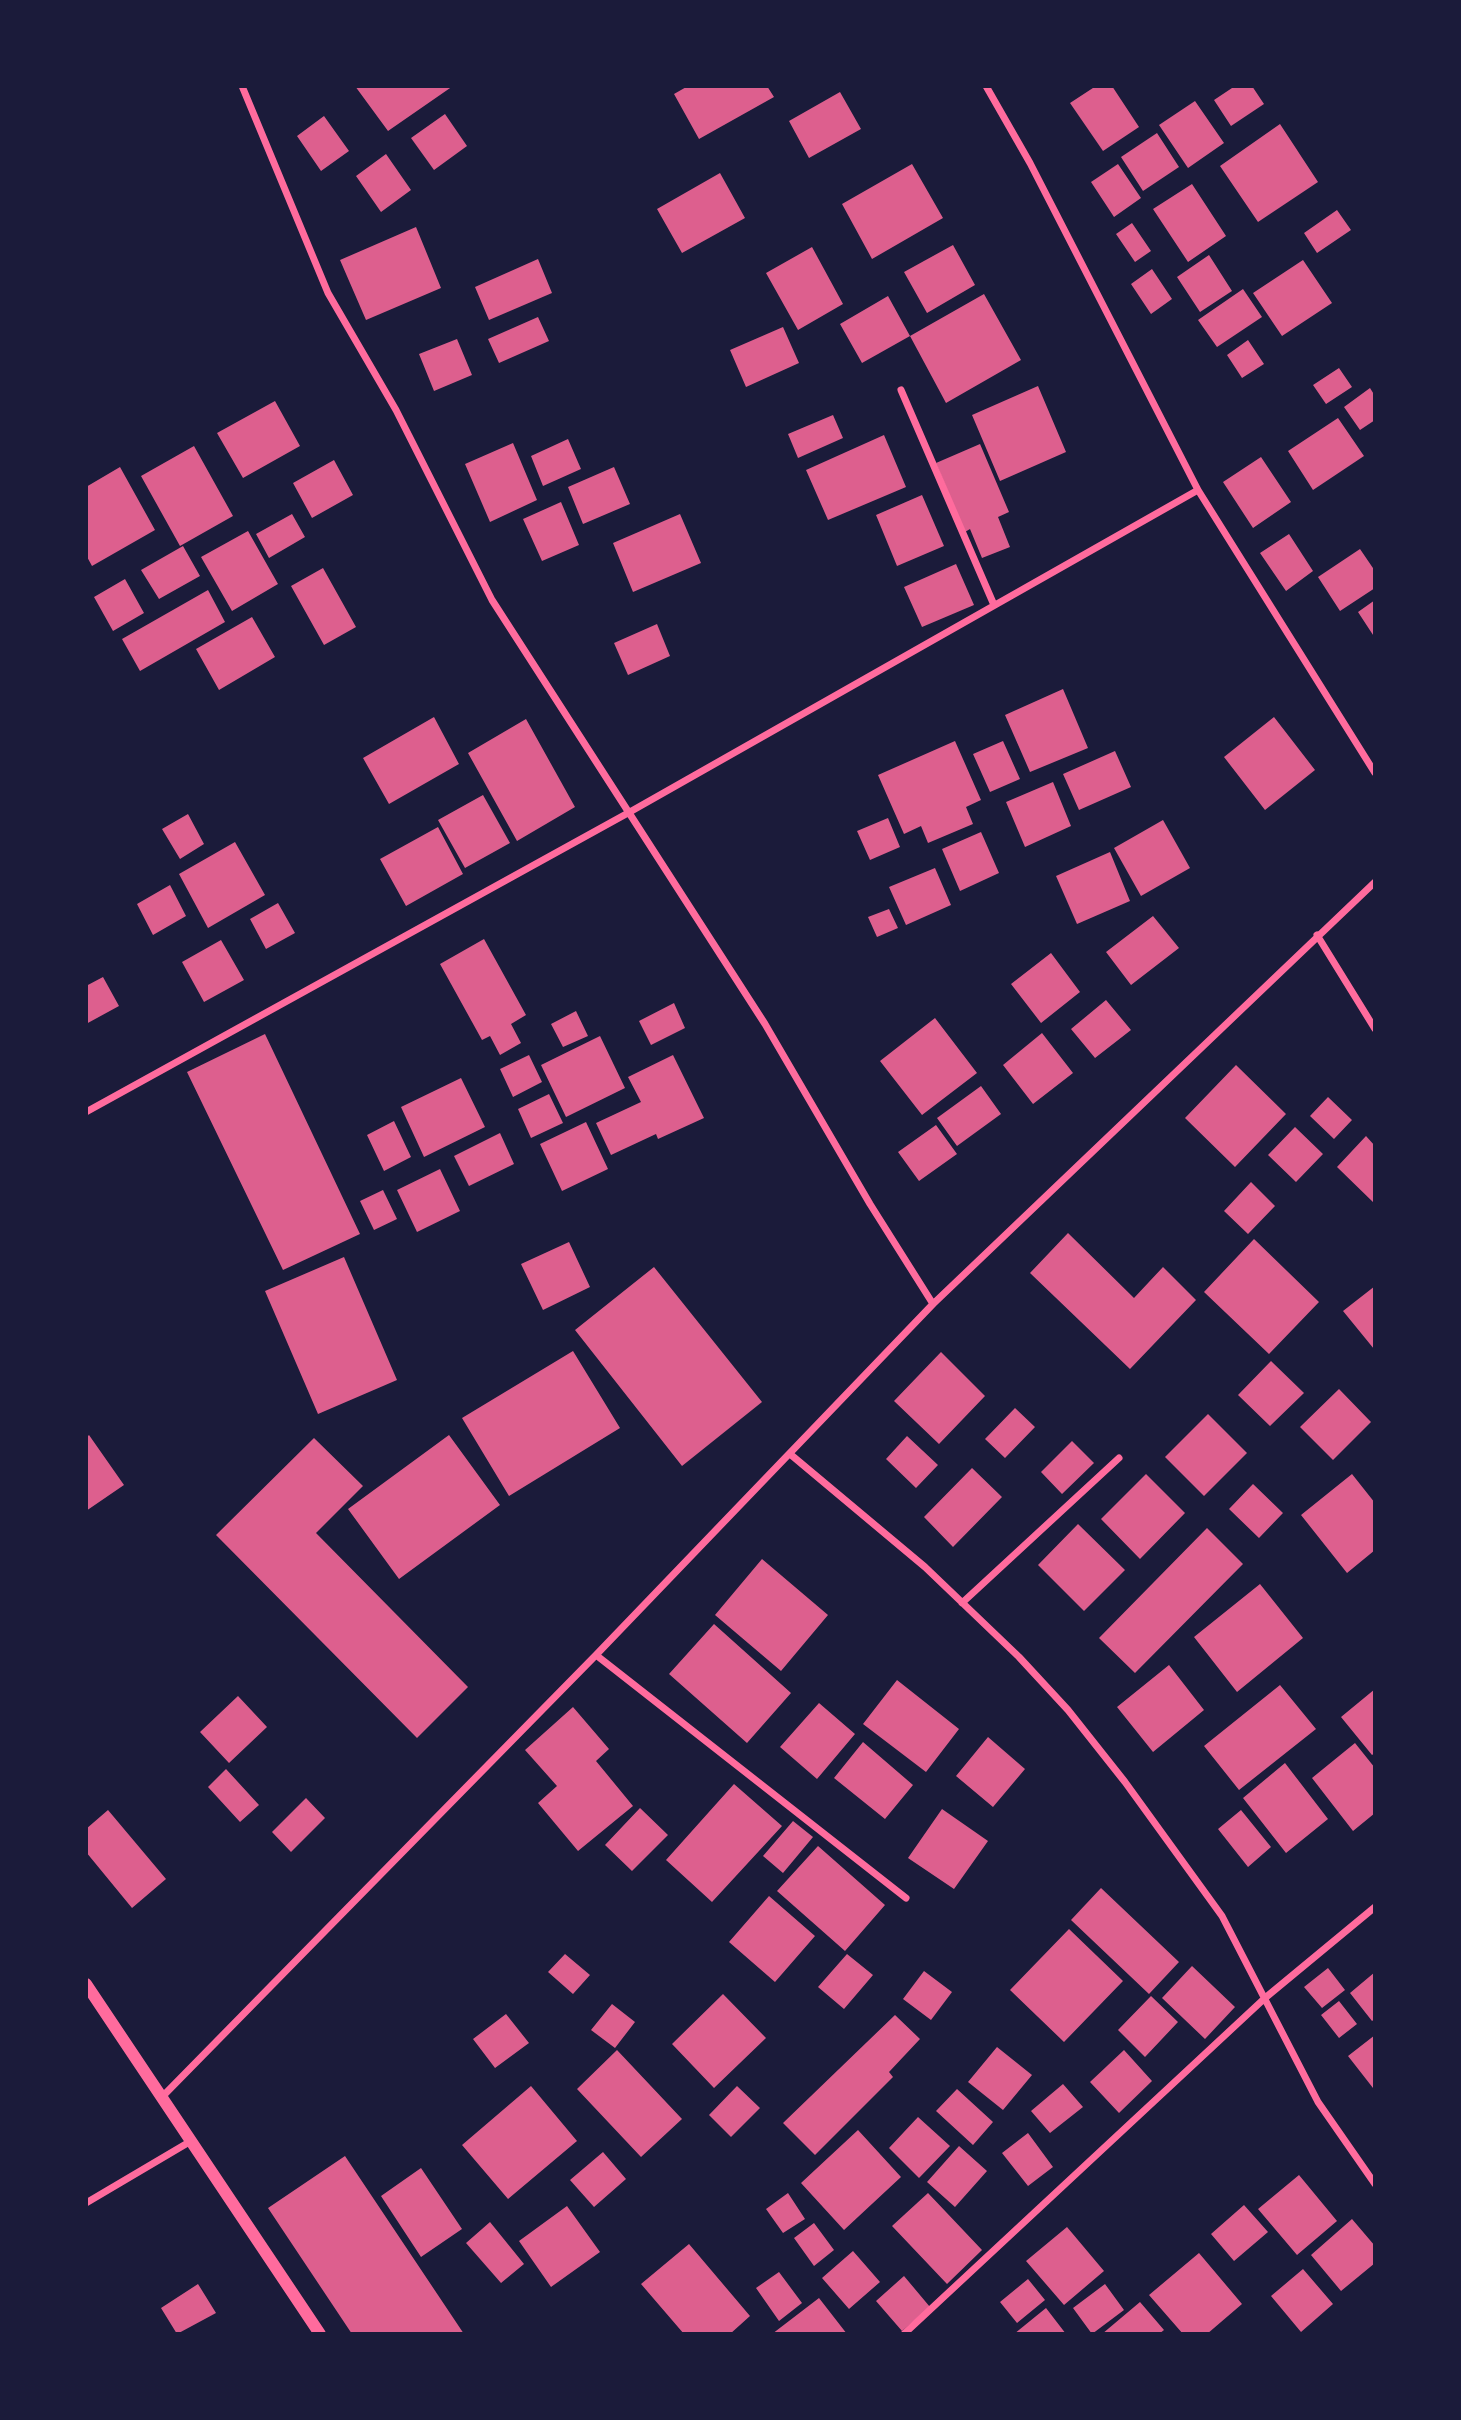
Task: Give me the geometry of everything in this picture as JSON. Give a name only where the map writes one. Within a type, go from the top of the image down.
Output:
[{"type":"street","points":[[242,86],[328,293],[396,410],[492,600],[765,1024],[870,1204],[933,1304]]},
{"type":"street","points":[[986,86],[1030,163],[1198,490],[1375,773]]},
{"type":"street","points":[[901,390],[994,605]]},
{"type":"street","points":[[86,1112],[628,813],[1198,490]]},
{"type":"street","points":[[162,2097],[596,1655],[933,1304],[1375,882]]},
{"type":"street","points":[[1317,935],[1375,1028]]},
{"type":"street","points":[[790,1454],[874,1522],[962,1603],[1019,1657],[1068,1710],[1125,1782],[1222,1916],[1318,2102],[1375,2184]]},
{"type":"street","points":[[962,1603],[1119,1458]]},
{"type":"street","points":[[596,1655],[906,1898]]},
{"type":"street","points":[[904,2334],[1265,1998],[1375,1907]]},
{"type":"street","points":[[86,1984],[320,2334]]},
{"type":"street","points":[[86,2203],[191,2141]]},
{"type":"building","points":[[355,86],[453,86],[388,131]]},
{"type":"building","points":[[688,86],[767,86],[774,97],[699,139],[674,94]]},
{"type":"building","points":[[1096,86],[1112,86],[1139,127],[1103,151],[1070,103]]},
{"type":"building","points":[[1235,86],[1252,86],[1264,104],[1231,126],[1214,100]]},
{"type":"building","points":[[840,92],[861,129],[809,158],[789,121]]},
{"type":"building","points":[[1195,101],[1224,143],[1188,168],[1159,125]]},
{"type":"building","points":[[445,114],[467,146],[434,170],[411,138]]},
{"type":"building","points":[[324,116],[349,151],[321,171],[297,136]]},
{"type":"building","points":[[1280,124],[1318,182],[1258,222],[1220,166]]},
{"type":"building","points":[[1157,133],[1179,167],[1143,191],[1121,157]]},
{"type":"building","points":[[386,154],[411,190],[381,212],[356,176]]},
{"type":"building","points":[[912,164],[943,218],[872,259],[842,204]]},
{"type":"building","points":[[1118,164],[1141,198],[1114,217],[1091,182]]},
{"type":"building","points":[[720,173],[745,218],[682,253],[657,209]]},
{"type":"building","points":[[1192,184],[1226,236],[1188,262],[1153,209]]},
{"type":"building","points":[[1337,210],[1351,230],[1317,253],[1304,233]]},
{"type":"building","points":[[1132,223],[1151,251],[1135,262],[1116,234]]},
{"type":"building","points":[[416,227],[441,288],[366,320],[340,260]]},
{"type":"building","points":[[953,245],[975,285],[927,313],[904,272]]},
{"type":"building","points":[[812,247],[843,304],[798,330],[766,273]]},
{"type":"building","points":[[1209,255],[1232,291],[1200,312],[1177,277]]},
{"type":"building","points":[[538,259],[552,293],[489,320],[475,287]]},
{"type":"building","points":[[1303,260],[1332,303],[1282,336],[1253,293]]},
{"type":"building","points":[[1152,269],[1172,299],[1151,314],[1131,284]]},
{"type":"building","points":[[1243,289],[1262,317],[1217,347],[1198,320]]},
{"type":"building","points":[[984,294],[1021,360],[946,403],[910,336]]},
{"type":"building","points":[[888,296],[910,336],[862,363],[840,324]]},
{"type":"building","points":[[538,317],[549,341],[499,363],[488,339]]},
{"type":"building","points":[[783,327],[799,363],[746,387],[730,350]]},
{"type":"building","points":[[457,339],[472,375],[434,391],[419,354]]},
{"type":"building","points":[[1248,340],[1264,364],[1242,378],[1227,355]]},
{"type":"building","points":[[1339,368],[1352,387],[1326,404],[1313,385]]},
{"type":"building","points":[[1038,386],[1066,452],[1000,481],[972,415]]},
{"type":"building","points":[[1370,388],[1375,396],[1375,420],[1360,430],[1344,407]]},
{"type":"building","points":[[275,401],[300,446],[243,478],[217,433]]},
{"type":"building","points":[[833,415],[843,438],[798,458],[788,434]]},
{"type":"building","points":[[1338,418],[1364,456],[1313,490],[1288,451]]},
{"type":"building","points":[[884,435],[906,487],[828,520],[806,470]]},
{"type":"building","points":[[568,439],[581,469],[543,486],[531,456]]},
{"type":"building","points":[[513,443],[537,500],[490,522],[465,464]]},
{"type":"building","points":[[980,444],[1009,512],[998,517],[1010,547],[982,558],[970,529],[965,532],[936,463]]},
{"type":"building","points":[[194,446],[233,516],[180,546],[141,476]]},
{"type":"building","points":[[1261,457],[1291,502],[1253,528],[1223,482]]},
{"type":"building","points":[[334,460],[353,495],[312,518],[293,483]]},
{"type":"building","points":[[120,467],[155,530],[92,566],[86,555],[86,487]]},
{"type":"building","points":[[614,467],[630,504],[583,524],[568,487]]},
{"type":"building","points":[[922,495],[944,546],[897,566],[876,515]]},
{"type":"building","points":[[561,502],[579,545],[542,561],[523,519]]},
{"type":"building","points":[[292,514],[305,537],[269,558],[256,534]]},
{"type":"building","points":[[680,514],[701,563],[633,592],[613,543]]},
{"type":"building","points":[[248,531],[278,584],[232,611],[201,557]]},
{"type":"building","points":[[1289,534],[1313,571],[1286,591],[1260,553]]},
{"type":"building","points":[[183,546],[200,576],[159,599],[141,570]]},
{"type":"building","points":[[1360,549],[1375,571],[1375,588],[1340,611],[1318,577]]},
{"type":"building","points":[[956,564],[974,605],[922,627],[904,587]]},
{"type":"building","points":[[323,568],[356,627],[324,645],[291,586]]},
{"type":"building","points":[[125,579],[144,613],[113,631],[94,597]]},
{"type":"building","points":[[208,590],[225,622],[140,671],[122,639]]},
{"type":"building","points":[[1375,600],[1375,638],[1358,612]]},
{"type":"building","points":[[252,617],[275,657],[219,690],[196,649]]},
{"type":"building","points":[[657,624],[670,656],[628,675],[614,643]]},
{"type":"building","points":[[1063,689],[1088,748],[1030,772],[1005,715]]},
{"type":"building","points":[[434,717],[459,764],[389,804],[363,758]]},
{"type":"building","points":[[1274,717],[1315,770],[1265,810],[1224,757]]},
{"type":"building","points":[[526,719],[575,807],[517,841],[468,753]]},
{"type":"building","points":[[955,741],[981,800],[966,807],[973,824],[928,843],[921,826],[904,834],[878,775]]},
{"type":"building","points":[[1003,741],[1020,779],[990,792],[973,754]]},
{"type":"building","points":[[1115,751],[1131,787],[1079,810],[1063,774]]},
{"type":"building","points":[[1053,782],[1071,826],[1025,847],[1006,802]]},
{"type":"building","points":[[483,795],[510,843],[465,868],[438,820]]},
{"type":"building","points":[[188,814],[204,844],[180,859],[162,829]]},
{"type":"building","points":[[888,818],[900,847],[870,860],[857,831]]},
{"type":"building","points":[[1163,820],[1190,868],[1141,896],[1114,848]]},
{"type":"building","points":[[438,827],[463,874],[406,906],[380,859]]},
{"type":"building","points":[[981,832],[999,873],[960,891],[942,849]]},
{"type":"building","points":[[235,842],[265,895],[208,928],[179,874]]},
{"type":"building","points":[[1110,852],[1130,901],[1077,924],[1056,876]]},
{"type":"building","points":[[935,868],[951,905],[906,925],[889,887]]},
{"type":"building","points":[[170,885],[186,916],[153,935],[137,904]]},
{"type":"building","points":[[278,903],[295,933],[266,949],[250,919]]},
{"type":"building","points":[[889,909],[898,928],[877,937],[868,917]]},
{"type":"building","points":[[1153,916],[1179,948],[1131,985],[1106,952]]},
{"type":"building","points":[[484,939],[526,1015],[511,1024],[521,1043],[500,1055],[490,1036],[482,1040],[440,964]]},
{"type":"building","points":[[221,940],[244,980],[204,1002],[182,962]]},
{"type":"building","points":[[1051,953],[1080,992],[1041,1023],[1011,984]]},
{"type":"building","points":[[103,977],[119,1006],[86,1024],[86,986]]},
{"type":"building","points":[[1106,1000],[1131,1030],[1095,1058],[1071,1029]]},
{"type":"building","points":[[674,1003],[685,1028],[651,1045],[639,1021]]},
{"type":"building","points":[[576,1011],[588,1036],[563,1047],[551,1024]]},
{"type":"building","points":[[935,1018],[977,1073],[922,1115],[880,1061]]},
{"type":"building","points":[[1042,1033],[1073,1073],[1033,1104],[1003,1065]]},
{"type":"building","points":[[265,1034],[360,1234],[283,1270],[187,1072]]},
{"type":"building","points":[[600,1036],[625,1088],[566,1117],[541,1065]]},
{"type":"building","points":[[529,1055],[542,1082],[513,1097],[500,1069]]},
{"type":"building","points":[[673,1055],[704,1118],[658,1139],[656,1134],[611,1155],[596,1123],[641,1102],[628,1077]]},
{"type":"building","points":[[1236,1065],[1286,1114],[1235,1167],[1185,1118]]},
{"type":"building","points":[[461,1078],[485,1127],[424,1157],[401,1107]]},
{"type":"building","points":[[981,1086],[1001,1114],[957,1146],[937,1118]]},
{"type":"building","points":[[549,1094],[563,1123],[531,1138],[518,1109]]},
{"type":"building","points":[[1328,1097],[1352,1120],[1334,1139],[1310,1116]]},
{"type":"building","points":[[394,1121],[411,1157],[384,1171],[367,1135]]},
{"type":"building","points":[[586,1122],[608,1169],[562,1191],[540,1144]]},
{"type":"building","points":[[936,1125],[957,1154],[919,1181],[898,1152]]},
{"type":"building","points":[[1295,1127],[1323,1154],[1296,1182],[1268,1155]]},
{"type":"building","points":[[500,1133],[514,1164],[469,1186],[454,1156]]},
{"type":"building","points":[[1366,1136],[1375,1146],[1375,1204],[1337,1167]]},
{"type":"building","points":[[440,1169],[460,1211],[417,1232],[397,1190]]},
{"type":"building","points":[[1251,1182],[1275,1206],[1248,1234],[1224,1211]]},
{"type":"building","points":[[383,1190],[397,1219],[374,1230],[360,1201]]},
{"type":"building","points":[[1068,1233],[1134,1298],[1163,1267],[1196,1300],[1130,1369],[1030,1273]]},
{"type":"building","points":[[1254,1239],[1319,1302],[1269,1354],[1204,1292]]},
{"type":"building","points":[[569,1242],[590,1287],[543,1310],[521,1264]]},
{"type":"building","points":[[344,1257],[397,1380],[318,1414],[265,1291]]},
{"type":"building","points":[[654,1267],[762,1402],[682,1466],[575,1330]]},
{"type":"building","points":[[1375,1286],[1375,1348],[1374,1349],[1343,1311]]},
{"type":"building","points":[[573,1351],[620,1428],[509,1496],[462,1418]]},
{"type":"building","points":[[941,1352],[985,1396],[939,1444],[894,1401]]},
{"type":"building","points":[[1271,1361],[1304,1393],[1270,1426],[1238,1395]]},
{"type":"building","points":[[1339,1389],[1371,1422],[1333,1460],[1300,1427]]},
{"type":"building","points":[[1015,1408],[1035,1427],[1005,1458],[985,1439]]},
{"type":"building","points":[[1208,1414],[1247,1453],[1204,1496],[1165,1457]]},
{"type":"building","points":[[89,1435],[124,1485],[86,1511],[86,1438]]},
{"type":"building","points":[[449,1435],[500,1505],[399,1579],[348,1509]]},
{"type":"building","points":[[907,1436],[938,1465],[916,1488],[886,1459]]},
{"type":"building","points":[[314,1438],[363,1486],[316,1533],[468,1687],[417,1738],[216,1535]]},
{"type":"building","points":[[1072,1441],[1094,1463],[1062,1494],[1041,1472]]},
{"type":"building","points":[[972,1468],[1002,1497],[953,1547],[924,1517]]},
{"type":"building","points":[[1146,1474],[1185,1513],[1140,1559],[1101,1519]]},
{"type":"building","points":[[1352,1474],[1375,1503],[1375,1550],[1347,1573],[1301,1515]]},
{"type":"building","points":[[1253,1484],[1283,1513],[1259,1538],[1229,1509]]},
{"type":"building","points":[[1078,1524],[1125,1570],[1084,1611],[1038,1565]]},
{"type":"building","points":[[1207,1528],[1243,1564],[1135,1673],[1099,1638]]},
{"type":"building","points":[[762,1559],[828,1615],[781,1671],[715,1615]]},
{"type":"building","points":[[1260,1584],[1303,1638],[1237,1692],[1194,1637]]},
{"type":"building","points":[[714,1624],[791,1693],[747,1743],[669,1674]]},
{"type":"building","points":[[1169,1665],[1204,1710],[1153,1752],[1117,1707]]},
{"type":"building","points":[[897,1680],[959,1729],[926,1772],[863,1724]]},
{"type":"building","points":[[1280,1685],[1316,1729],[1239,1790],[1204,1746]]},
{"type":"building","points":[[1375,1689],[1375,1753],[1372,1755],[1341,1717]]},
{"type":"building","points":[[238,1696],[267,1727],[229,1763],[200,1732]]},
{"type":"building","points":[[819,1703],[855,1734],[817,1779],[780,1747]]},
{"type":"building","points":[[573,1707],[609,1749],[596,1761],[633,1806],[578,1851],[538,1803],[557,1786],[525,1750]]},
{"type":"building","points":[[988,1737],[1025,1769],[993,1807],[956,1776]]},
{"type":"building","points":[[863,1742],[913,1785],[885,1819],[834,1778]]},
{"type":"building","points":[[1355,1743],[1375,1768],[1375,1813],[1353,1831],[1312,1778]]},
{"type":"building","points":[[1285,1763],[1328,1819],[1286,1853],[1243,1798]]},
{"type":"building","points":[[226,1769],[259,1805],[240,1822],[208,1787]]},
{"type":"building","points":[[734,1784],[782,1826],[712,1902],[666,1860]]},
{"type":"building","points":[[306,1798],[325,1818],[291,1852],[272,1832]]},
{"type":"building","points":[[640,1808],[668,1835],[632,1871],[605,1845]]},
{"type":"building","points":[[942,1809],[988,1841],[954,1889],[908,1858]]},
{"type":"building","points":[[108,1810],[166,1879],[132,1908],[86,1852],[86,1829]]},
{"type":"building","points":[[1241,1810],[1271,1847],[1248,1867],[1218,1829]]},
{"type":"building","points":[[793,1821],[813,1837],[783,1873],[763,1856]]},
{"type":"building","points":[[818,1846],[885,1905],[845,1951],[777,1891]]},
{"type":"building","points":[[1101,1888],[1179,1962],[1149,1994],[1071,1920]]},
{"type":"building","points":[[769,1896],[815,1936],[775,1982],[729,1942]]},
{"type":"building","points":[[1069,1929],[1123,1981],[1064,2042],[1010,1990]]},
{"type":"building","points":[[565,1954],[590,1975],[573,1994],[548,1972]]},
{"type":"building","points":[[847,1954],[873,1975],[844,2009],[818,1987]]},
{"type":"building","points":[[1192,1966],[1235,2007],[1205,2039],[1162,1998]]},
{"type":"building","points":[[1328,1968],[1345,1990],[1322,2008],[1304,1987]]},
{"type":"building","points":[[924,1971],[952,1992],[931,2020],[903,1999]]},
{"type":"building","points":[[1375,1972],[1375,2019],[1372,2021],[1350,1993]]},
{"type":"building","points":[[723,1994],[766,2038],[714,2088],[672,2044]]},
{"type":"building","points":[[1151,1996],[1178,2022],[1145,2057],[1118,2030]]},
{"type":"building","points":[[1339,2001],[1357,2024],[1339,2038],[1321,2015]]},
{"type":"building","points":[[612,2004],[635,2022],[615,2048],[591,2030]]},
{"type":"building","points":[[506,2014],[529,2043],[495,2068],[473,2039]]},
{"type":"building","points":[[895,2015],[920,2039],[889,2072],[893,2077],[815,2155],[783,2123]]},
{"type":"building","points":[[1375,2035],[1375,2086],[1373,2088],[1348,2056]]},
{"type":"building","points":[[997,2047],[1032,2075],[1003,2110],[968,2082]]},
{"type":"building","points":[[617,2050],[682,2119],[641,2157],[577,2089]]},
{"type":"building","points":[[1124,2050],[1152,2081],[1119,2113],[1090,2082]]},
{"type":"building","points":[[1063,2084],[1083,2107],[1050,2133],[1031,2111]]},
{"type":"building","points":[[531,2086],[577,2141],[508,2199],[462,2145]]},
{"type":"building","points":[[737,2086],[760,2108],[731,2137],[709,2115]]},
{"type":"building","points":[[957,2089],[993,2122],[973,2145],[936,2111]]},
{"type":"building","points":[[918,2117],[950,2146],[919,2178],[889,2148]]},
{"type":"building","points":[[858,2130],[901,2177],[844,2230],[801,2183]]},
{"type":"building","points":[[1028,2133],[1053,2167],[1028,2186],[1002,2153]]},
{"type":"building","points":[[959,2146],[987,2171],[955,2207],[927,2182]]},
{"type":"building","points":[[603,2152],[626,2179],[594,2207],[570,2180]]},
{"type":"building","points":[[345,2156],[464,2334],[352,2334],[268,2208]]},
{"type":"building","points":[[421,2168],[462,2229],[421,2257],[381,2196]]},
{"type":"building","points":[[1299,2175],[1337,2221],[1297,2255],[1258,2209]]},
{"type":"building","points":[[788,2193],[805,2219],[783,2233],[766,2209]]},
{"type":"building","points":[[928,2193],[982,2250],[947,2284],[892,2226]]},
{"type":"building","points":[[1244,2205],[1268,2232],[1234,2261],[1211,2234]]},
{"type":"building","points":[[567,2206],[600,2252],[551,2287],[519,2241]]},
{"type":"building","points":[[1352,2219],[1375,2246],[1375,2263],[1341,2291],[1311,2255]]},
{"type":"building","points":[[490,2222],[524,2264],[501,2283],[466,2243]]},
{"type":"building","points":[[814,2223],[834,2250],[814,2266],[794,2238]]},
{"type":"building","points":[[1067,2227],[1104,2271],[1064,2305],[1026,2261]]},
{"type":"building","points":[[689,2244],[750,2316],[730,2334],[684,2334],[641,2284]]},
{"type":"building","points":[[853,2251],[880,2282],[849,2309],[822,2278]]},
{"type":"building","points":[[1199,2253],[1242,2304],[1207,2334],[1183,2334],[1149,2295]]},
{"type":"building","points":[[1303,2269],[1333,2304],[1301,2332],[1271,2296]]},
{"type":"building","points":[[779,2272],[802,2303],[779,2321],[756,2288]]},
{"type":"building","points":[[904,2276],[930,2307],[902,2331],[876,2301]]},
{"type":"building","points":[[1028,2279],[1045,2300],[1017,2323],[1000,2302]]},
{"type":"building","points":[[198,2284],[216,2313],[177,2334],[161,2308]]},
{"type":"building","points":[[1105,2284],[1124,2310],[1092,2334],[1073,2308]]},
{"type":"building","points":[[819,2298],[847,2334],[772,2334]]},
{"type":"building","points":[[1140,2302],[1164,2330],[1159,2334],[1102,2334]]},
{"type":"building","points":[[1046,2308],[1066,2334],[1014,2334]]}]
